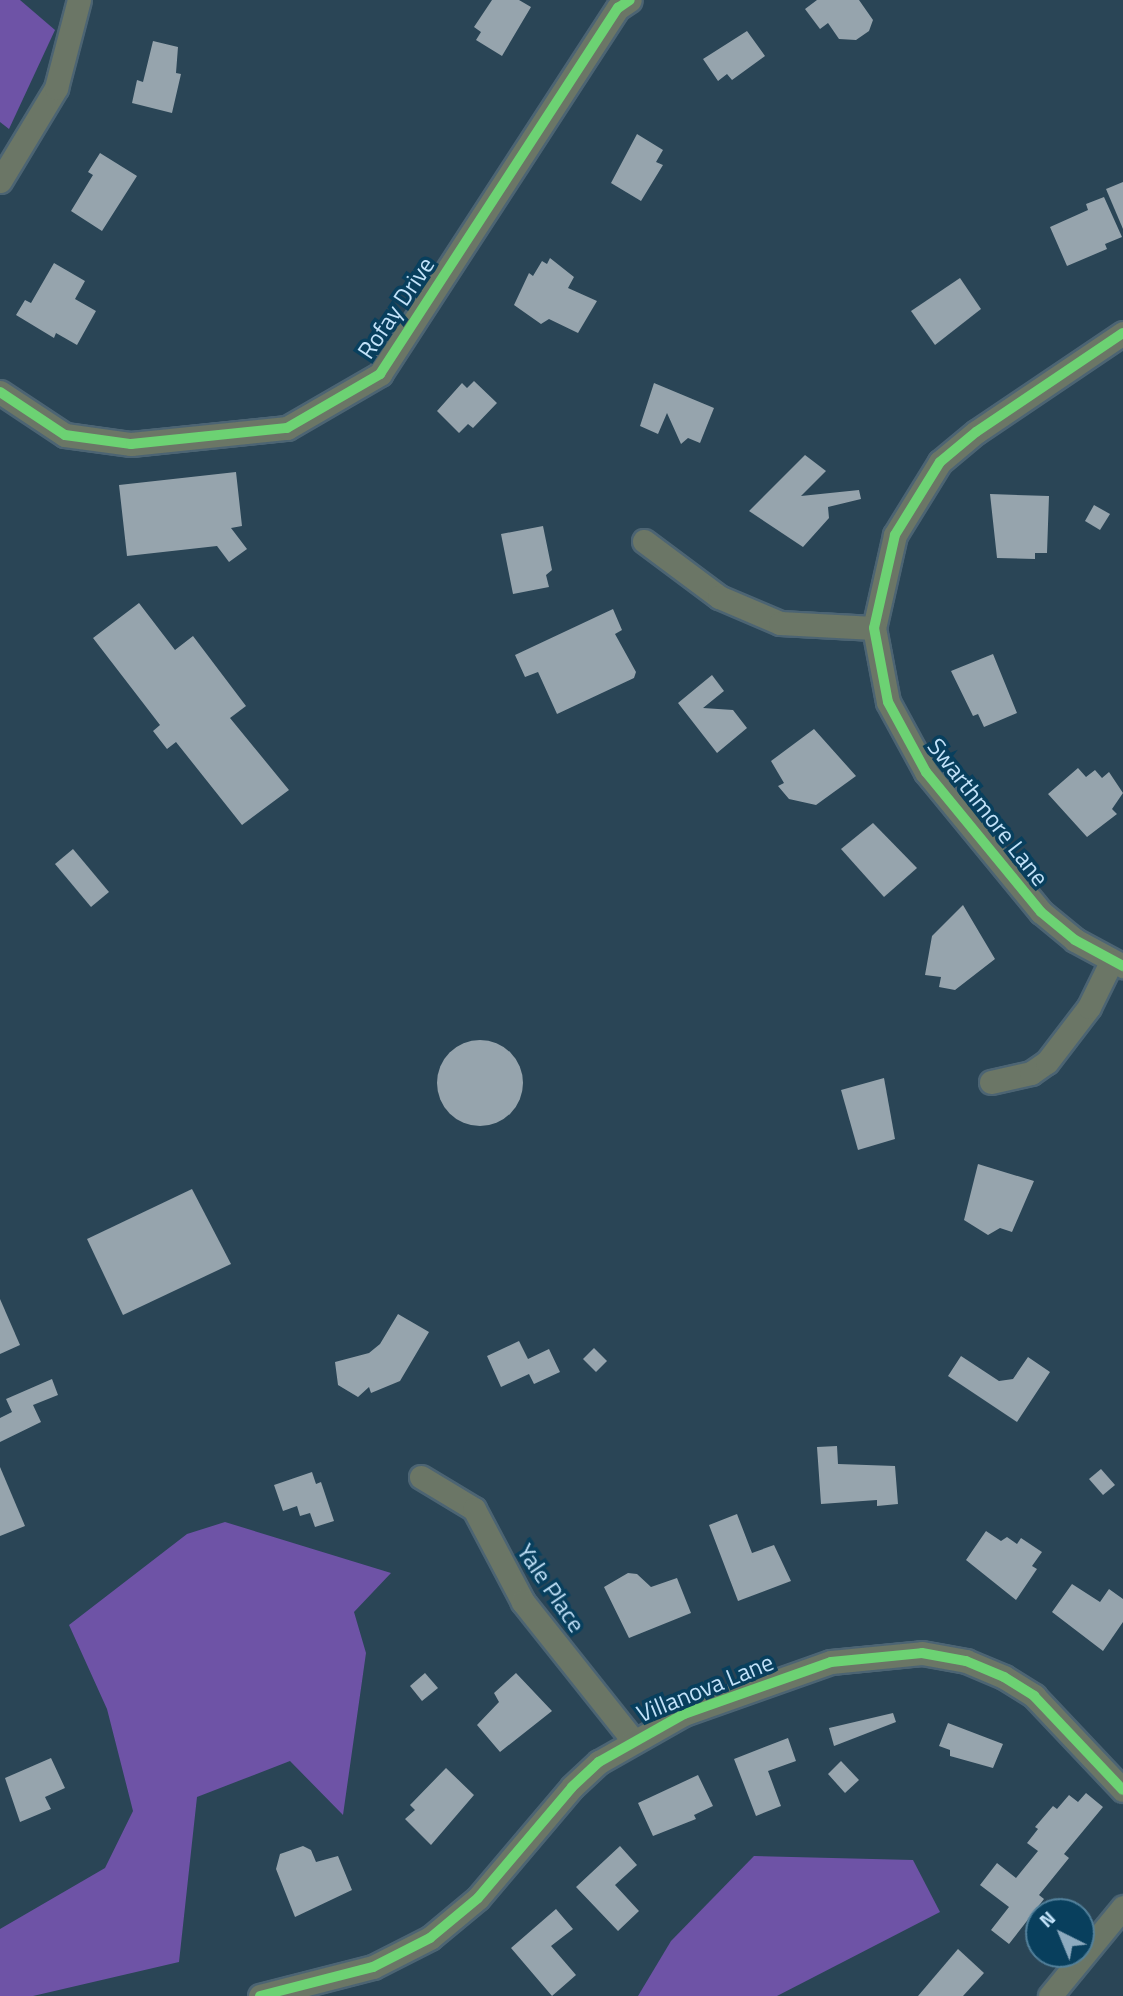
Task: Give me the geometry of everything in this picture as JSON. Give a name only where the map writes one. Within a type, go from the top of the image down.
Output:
[{"type":"street","points":[[0,181],[56,88],[79,0]]},
{"type":"street","name":"Rofay Drive","points":[[0,392],[65,435],[131,444],[287,428],[380,374],[618,8],[630,0]]},
{"type":"street","name":"Swarthmore Lane","points":[[1117,964],[1041,912],[926,772],[888,702],[874,628],[895,535],[940,462],[976,432],[1123,332]]},
{"type":"street","points":[[644,541],[719,597],[779,623],[874,628]]},
{"type":"street","points":[[992,1082],[1031,1073],[1047,1062],[1089,1007],[1117,964]]},
{"type":"street","name":"Yale Place","points":[[421,1477],[474,1509],[523,1602],[632,1739]]},
{"type":"street","name":"Villanova Lane","points":[[260,1996],[373,1967],[430,1938],[478,1898],[572,1787],[632,1739],[684,1714],[831,1662],[922,1653],[966,1661],[1034,1696],[1123,1790]]},
{"type":"street","points":[[1050,1996],[1123,1907]]},
{"type":"shaded area","points":[[0,0],[20,0],[55,30],[9,129],[0,122]]},
{"type":"shaded area","points":[[225,1522],[391,1573],[354,1612],[366,1653],[343,1815],[290,1761],[197,1797],[179,1962],[33,1996],[0,1996],[0,1929],[105,1868],[133,1811],[107,1709],[69,1625],[187,1534]]},
{"type":"shaded area","points":[[754,1856],[913,1860],[940,1912],[777,1996],[638,1996],[671,1941]]},
{"type":"building","points":[[492,0],[519,0],[531,7],[502,56],[476,40],[481,32],[474,27]]},
{"type":"building","points":[[817,0],[859,0],[873,20],[869,31],[856,40],[839,39],[828,23],[820,29],[805,9]]},
{"type":"building","points":[[747,31],[765,56],[732,80],[727,74],[718,81],[703,59]]},
{"type":"building","points":[[153,41],[178,47],[176,73],[181,74],[172,113],[132,103],[137,80],[143,82]]},
{"type":"building","points":[[637,134],[663,150],[656,162],[663,165],[641,201],[611,183]]},
{"type":"building","points":[[100,153],[137,176],[102,231],[71,211],[93,175],[88,172]]},
{"type":"building","points":[[1123,182],[1123,229],[1106,189]]},
{"type":"building","points":[[1104,197],[1122,237],[1105,244],[1107,249],[1067,266],[1050,227],[1088,210],[1086,204]]},
{"type":"building","points":[[550,258],[574,277],[568,288],[597,301],[578,333],[549,319],[541,324],[514,305],[529,273],[533,276],[542,261],[547,264]]},
{"type":"building","points":[[54,263],[85,281],[75,299],[96,311],[77,345],[56,333],[54,338],[16,315],[25,300],[31,303]]},
{"type":"building","points":[[960,278],[981,309],[935,345],[911,311]]},
{"type":"building","points":[[474,381],[497,403],[473,428],[468,424],[459,433],[437,411],[462,383],[467,388]]},
{"type":"building","points":[[654,383],[714,408],[700,443],[688,438],[681,444],[667,413],[658,434],[640,426]]},
{"type":"building","points":[[805,455],[826,471],[801,496],[859,490],[861,499],[828,507],[829,518],[803,547],[749,511]]},
{"type":"building","points":[[236,472],[242,526],[231,528],[247,549],[229,562],[217,546],[127,556],[119,485]]},
{"type":"building","points":[[990,494],[1049,496],[1047,553],[1035,553],[1035,559],[997,558]]},
{"type":"building","points":[[1094,505],[1110,514],[1100,530],[1085,521]]},
{"type":"building","points":[[543,526],[552,570],[546,575],[549,587],[513,594],[501,534]]},
{"type":"building","points":[[139,603],[175,650],[193,636],[246,706],[230,718],[289,790],[242,825],[176,742],[167,749],[153,731],[160,725],[93,638]]},
{"type":"building","points":[[613,609],[622,630],[615,634],[636,672],[634,678],[557,714],[538,672],[525,677],[515,655]]},
{"type":"building","points":[[993,654],[1017,713],[984,727],[978,714],[973,716],[951,671]]},
{"type":"building","points":[[712,675],[724,691],[703,708],[733,710],[747,728],[717,753],[678,703]]},
{"type":"building","points":[[814,729],[856,776],[816,805],[789,799],[778,786],[784,783],[771,761]]},
{"type":"building","points":[[1078,768],[1086,777],[1095,770],[1102,778],[1109,772],[1123,793],[1112,809],[1117,814],[1087,837],[1048,794]]},
{"type":"building","points":[[873,823],[917,868],[884,897],[841,849]]},
{"type":"building","points":[[73,849],[109,892],[91,907],[55,864]]},
{"type":"building","points":[[963,905],[995,959],[955,990],[939,987],[941,977],[925,975],[932,936]]},
{"type":"building","points":[[472,1040],[488,1040],[511,1052],[520,1066],[523,1083],[520,1100],[511,1114],[488,1126],[472,1126],[456,1119],[444,1107],[437,1091],[437,1075],[444,1059],[456,1047]]},
{"type":"building","points":[[884,1078],[895,1139],[858,1150],[841,1090]]},
{"type":"building","points":[[978,1164],[1034,1181],[1012,1232],[1000,1228],[988,1235],[964,1220]]},
{"type":"building","points":[[192,1189],[231,1264],[123,1315],[87,1239]]},
{"type":"building","points":[[0,1299],[20,1345],[0,1354]]},
{"type":"building","points":[[398,1314],[429,1332],[400,1381],[371,1393],[369,1387],[358,1397],[338,1385],[335,1362],[369,1353],[380,1344]]},
{"type":"building","points":[[519,1341],[528,1359],[549,1349],[560,1372],[534,1384],[529,1374],[501,1387],[487,1356]]},
{"type":"building","points":[[594,1348],[607,1361],[596,1372],[583,1359]]},
{"type":"building","points":[[961,1356],[999,1381],[1013,1379],[1028,1357],[1050,1372],[1017,1422],[948,1376]]},
{"type":"building","points":[[52,1379],[58,1395],[33,1405],[41,1422],[0,1442],[0,1418],[12,1412],[6,1399]]},
{"type":"building","points":[[837,1446],[838,1464],[895,1466],[898,1504],[877,1506],[877,1500],[821,1504],[817,1447]]},
{"type":"building","points":[[0,1467],[25,1526],[0,1536]]},
{"type":"building","points":[[1101,1469],[1115,1485],[1103,1495],[1089,1479]]},
{"type":"building","points":[[312,1472],[316,1484],[321,1482],[334,1521],[315,1527],[310,1513],[300,1516],[297,1506],[283,1511],[274,1485]]},
{"type":"building","points":[[737,1514],[752,1553],[774,1545],[791,1581],[738,1601],[709,1525]]},
{"type":"building","points":[[986,1531],[1001,1541],[1007,1537],[1017,1544],[1021,1538],[1042,1552],[1032,1566],[1037,1569],[1016,1600],[966,1560]]},
{"type":"building","points":[[628,1573],[637,1574],[651,1587],[677,1578],[691,1613],[629,1638],[604,1587]]},
{"type":"building","points":[[1072,1584],[1100,1602],[1109,1589],[1123,1599],[1123,1622],[1103,1651],[1052,1612]]},
{"type":"building","points":[[425,1673],[438,1688],[422,1701],[410,1686]]},
{"type":"building","points":[[516,1673],[552,1711],[500,1752],[477,1725],[499,1702],[494,1693]]},
{"type":"building","points":[[893,1713],[896,1722],[834,1746],[829,1728]]},
{"type":"building","points":[[948,1723],[1003,1744],[993,1768],[950,1756],[950,1750],[939,1746]]},
{"type":"building","points":[[788,1738],[796,1761],[768,1771],[781,1806],[756,1816],[734,1759]]},
{"type":"building","points":[[51,1758],[65,1788],[45,1797],[51,1809],[20,1822],[5,1778]]},
{"type":"building","points":[[841,1761],[859,1780],[845,1793],[828,1774]]},
{"type":"building","points":[[446,1768],[474,1795],[431,1845],[405,1819],[415,1810],[410,1805]]},
{"type":"building","points":[[698,1775],[713,1806],[694,1815],[696,1819],[653,1836],[638,1803]]},
{"type":"building","points":[[1086,1793],[1103,1807],[1064,1854],[1069,1858],[1039,1895],[1043,1898],[1025,1898],[1025,1923],[1009,1944],[991,1930],[1009,1907],[980,1885],[997,1863],[1016,1878],[1038,1851],[1027,1843],[1038,1829],[1035,1827],[1053,1806],[1057,1809],[1069,1795],[1078,1802]]},
{"type":"building","points":[[303,1846],[311,1850],[316,1862],[338,1856],[352,1890],[295,1917],[276,1869],[280,1854]]},
{"type":"building","points":[[620,1846],[637,1865],[615,1885],[639,1911],[618,1931],[576,1887]]},
{"type":"building","points":[[556,1909],[573,1929],[551,1946],[576,1975],[552,1996],[511,1948]]},
{"type":"building","points":[[958,1949],[984,1973],[963,1996],[918,1996]]},
{"type":"cycle path","points":[[0,392],[65,435],[131,444],[287,428],[380,374],[618,8],[630,0]]},
{"type":"cycle path","points":[[1123,333],[976,432],[940,462],[895,535],[874,628],[888,702],[926,772],[1041,912],[1075,940],[1123,966]]},
{"type":"cycle path","points":[[260,1996],[373,1967],[430,1938],[478,1898],[572,1787],[599,1762],[684,1714],[831,1662],[922,1653],[966,1661],[1004,1677],[1034,1696],[1123,1790]]}]
